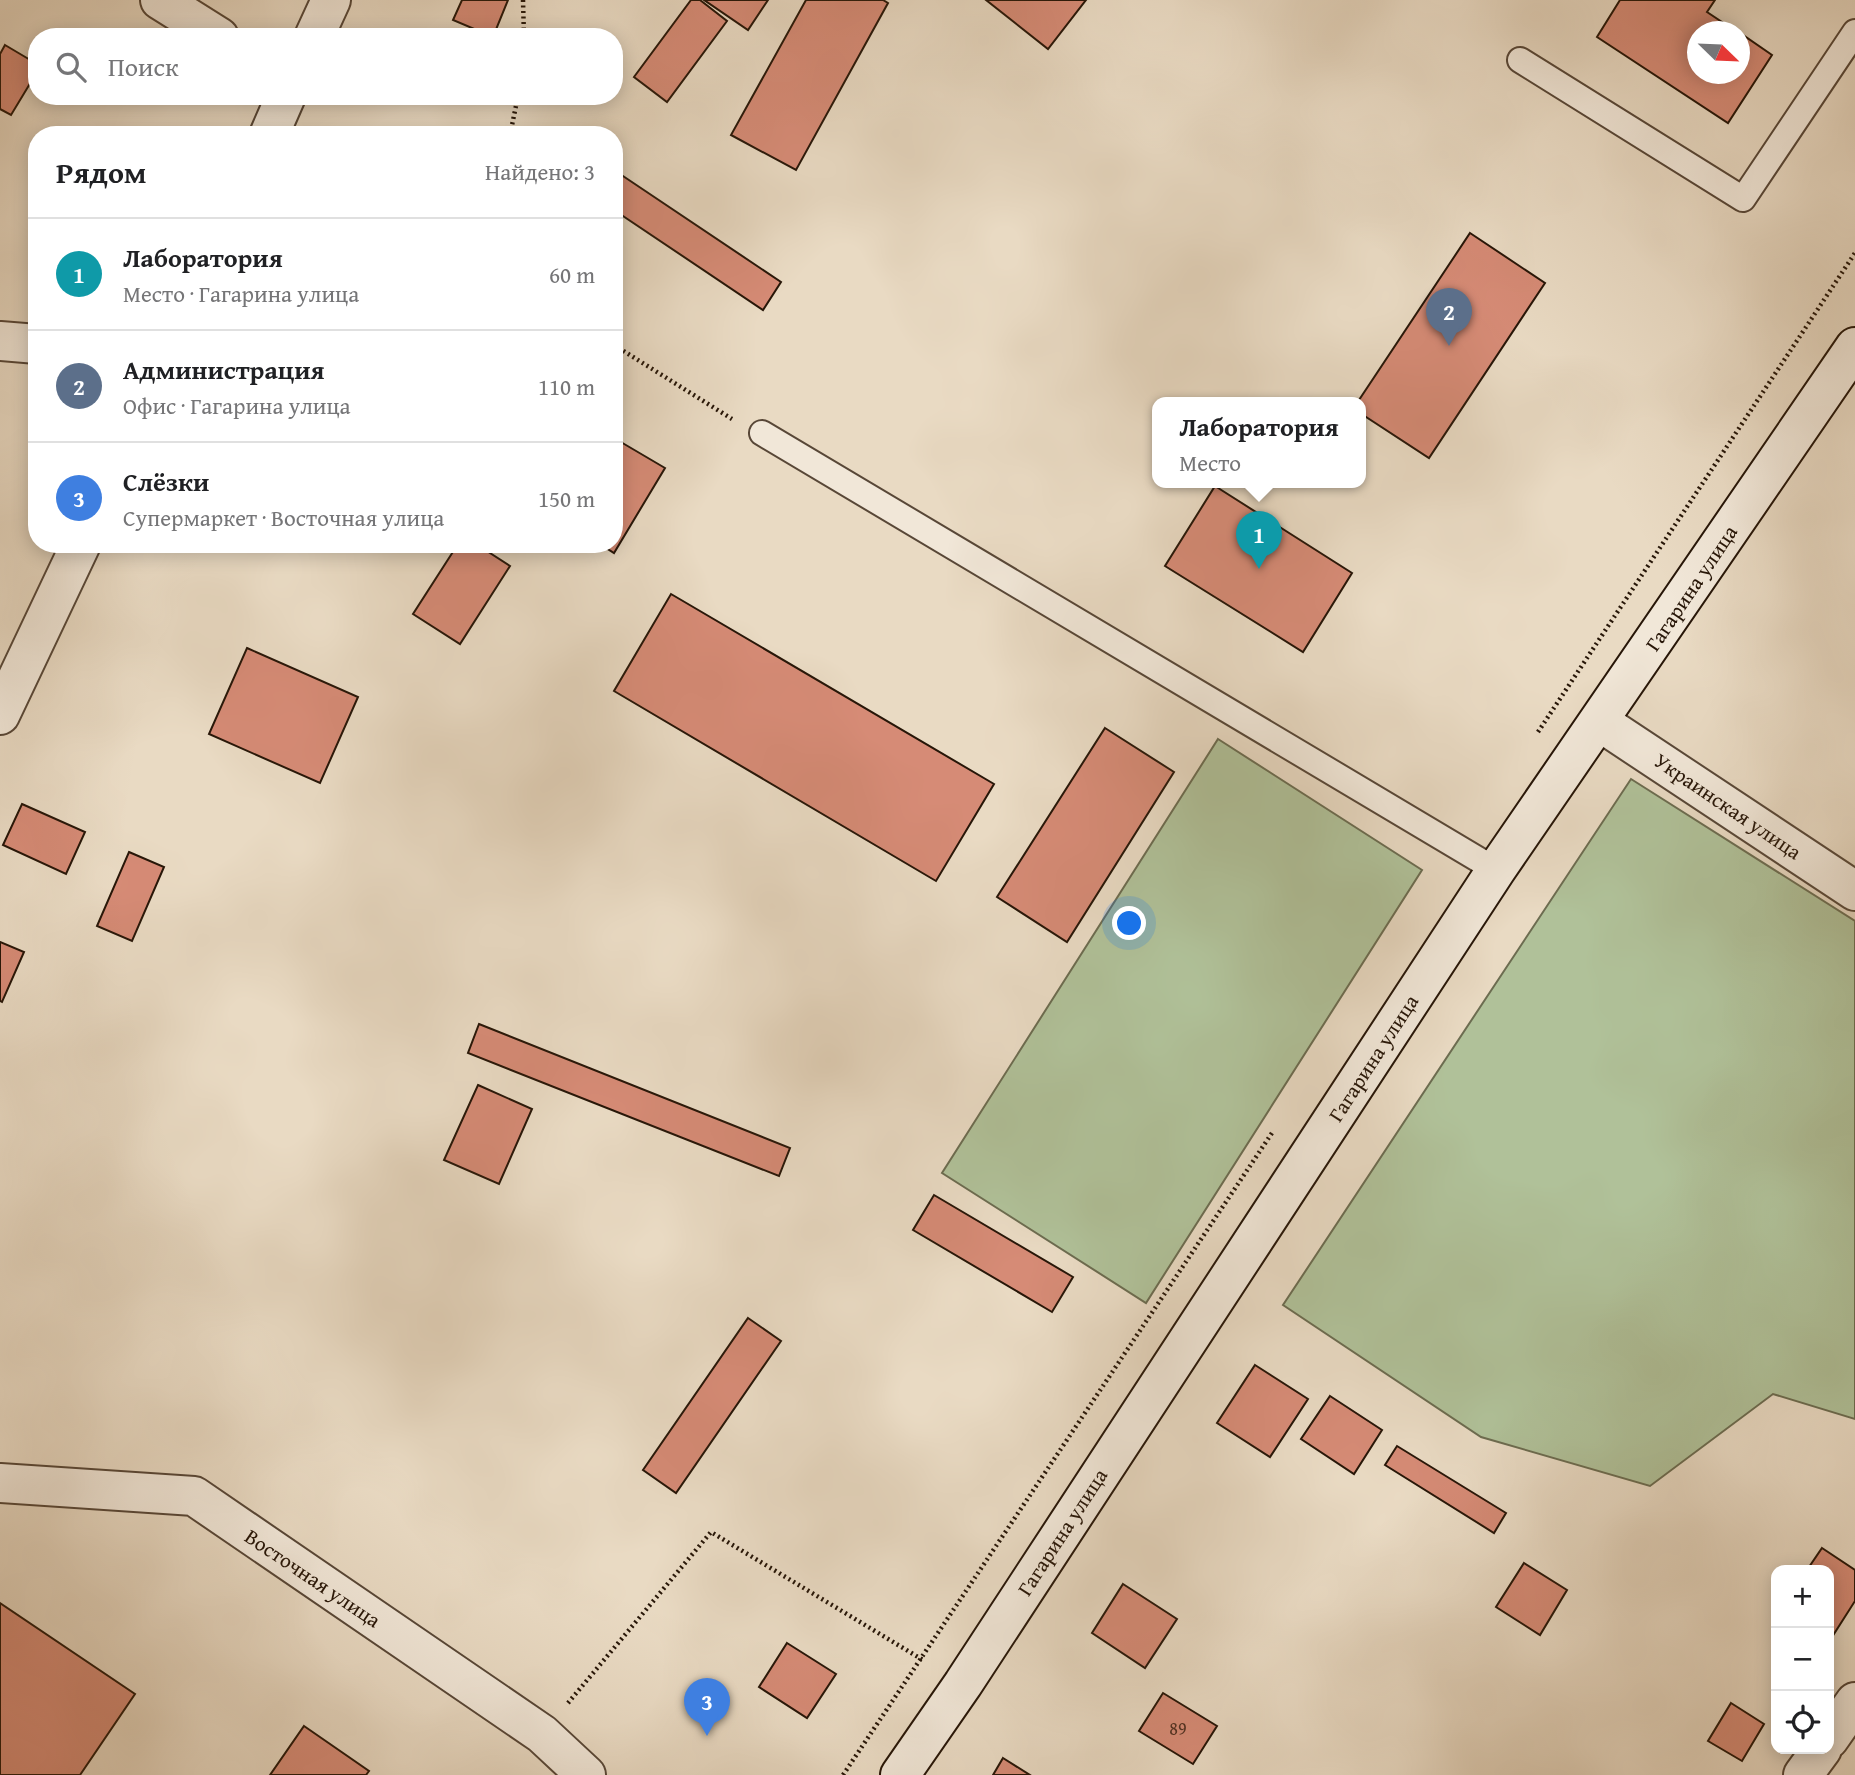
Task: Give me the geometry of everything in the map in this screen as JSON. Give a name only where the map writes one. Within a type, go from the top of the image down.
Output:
[{"type":"main road","points":[[160,0],[205,28]]},
{"type":"main road","points":[[318,28],[331,0]]},
{"type":"main road","points":[[273,126],[282,105]]},
{"type":"main road","points":[[0,341],[28,343]]},
{"type":"main road","name":"Гагарина улица","points":[[900,1775],[963,1684],[1496,870],[1855,347]]},
{"type":"main road","points":[[0,715],[76,553]]},
{"type":"main road","name":"Украинская улица","points":[[1600,722],[1855,891]]},
{"type":"main road","name":"Восточная улица","points":[[0,1483],[194,1496],[542,1734],[586,1775]]},
{"type":"main road","points":[[1834,1732],[1855,1702]]},
{"type":"main road","points":[[1803,1775],[1818,1754]]},
{"type":"lane","points":[[1520,60],[1743,199],[1855,32]]},
{"type":"lane","points":[[762,433],[1496,870]]},
{"type":"path","points":[[523,0],[524,28]]},
{"type":"path","points":[[512,126],[516,105]]},
{"type":"path","points":[[623,351],[724,416],[762,433]]},
{"type":"path","points":[[542,1734],[711,1532],[963,1684]]},
{"type":"green space","points":[[1218,739],[1422,870],[1146,1303],[942,1173]]},
{"type":"green space","points":[[1631,779],[1855,921],[1855,1419],[1773,1394],[1650,1486],[1481,1437],[1283,1305]]},
{"type":"building","points":[[462,0],[508,0],[497,28],[472,28],[453,20]]},
{"type":"building","points":[[691,0],[700,0],[727,21],[667,102],[634,77]]},
{"type":"building","points":[[704,0],[768,0],[748,30]]},
{"type":"building","points":[[806,0],[883,0],[888,3],[796,170],[731,135]]},
{"type":"building","points":[[986,0],[1086,0],[1048,49]]},
{"type":"building","points":[[1620,0],[1715,0],[1707,12],[1720,21],[1687,21],[1687,84],[1750,84],[1750,40],[1772,55],[1728,123],[1597,37]]},
{"type":"building","points":[[5,45],[28,59],[28,87],[11,115],[0,109],[0,54]]},
{"type":"building","points":[[623,176],[781,282],[763,310],[623,216]]},
{"type":"building","points":[[1470,233],[1545,283],[1429,458],[1366,417],[1366,397],[1361,397]]},
{"type":"building","points":[[623,443],[665,468],[623,538]]},
{"type":"building","points":[[1214,488],[1218,488],[1352,573],[1303,652],[1165,566]]},
{"type":"building","points":[[452,553],[490,553],[510,566],[460,644],[413,614]]},
{"type":"building","points":[[671,594],[994,784],[936,881],[614,691]]},
{"type":"building","points":[[247,648],[358,697],[320,783],[209,734]]},
{"type":"building","points":[[1105,728],[1174,772],[1067,942],[997,897]]},
{"type":"building","points":[[22,804],[85,832],[66,874],[3,845]]},
{"type":"building","points":[[129,852],[164,867],[132,941],[97,926]]},
{"type":"building","points":[[0,942],[24,952],[2,1002],[0,1001]]},
{"type":"building","points":[[479,1024],[790,1148],[779,1176],[468,1053]]},
{"type":"building","points":[[478,1085],[532,1109],[499,1184],[444,1160]]},
{"type":"building","points":[[934,1195],[1073,1277],[1052,1312],[913,1230]]},
{"type":"building","points":[[748,1318],[781,1341],[676,1493],[643,1470]]},
{"type":"building","points":[[1255,1365],[1308,1399],[1270,1457],[1217,1423]]},
{"type":"building","points":[[1330,1396],[1382,1430],[1354,1474],[1301,1439]]},
{"type":"building","points":[[1397,1446],[1506,1513],[1494,1533],[1385,1465]]},
{"type":"building","points":[[1822,1548],[1855,1570],[1855,1601],[1834,1634],[1834,1565],[1810,1565]]},
{"type":"building","points":[[1524,1563],[1567,1590],[1540,1635],[1496,1607]]},
{"type":"building","points":[[1123,1584],[1177,1619],[1145,1668],[1092,1633]]},
{"type":"building","points":[[0,1603],[135,1694],[80,1775],[0,1775]]},
{"type":"building","points":[[787,1643],[836,1674],[807,1718],[759,1687]]},
{"type":"building","points":[[1163,1693],[1217,1726],[1193,1764],[1139,1731]]},
{"type":"building","points":[[1731,1703],[1764,1724],[1742,1761],[1708,1741]]},
{"type":"building","points":[[304,1726],[369,1771],[366,1775],[270,1775]]},
{"type":"building","points":[[1003,1758],[1030,1775],[993,1775]]},
{"type":"place","name":"Администрация","points":[[1449,346]]},
{"type":"place","name":"Лаборатория","points":[[1259,569]]},
{"type":"place","name":"Слёзки","points":[[707,1736]]}]
